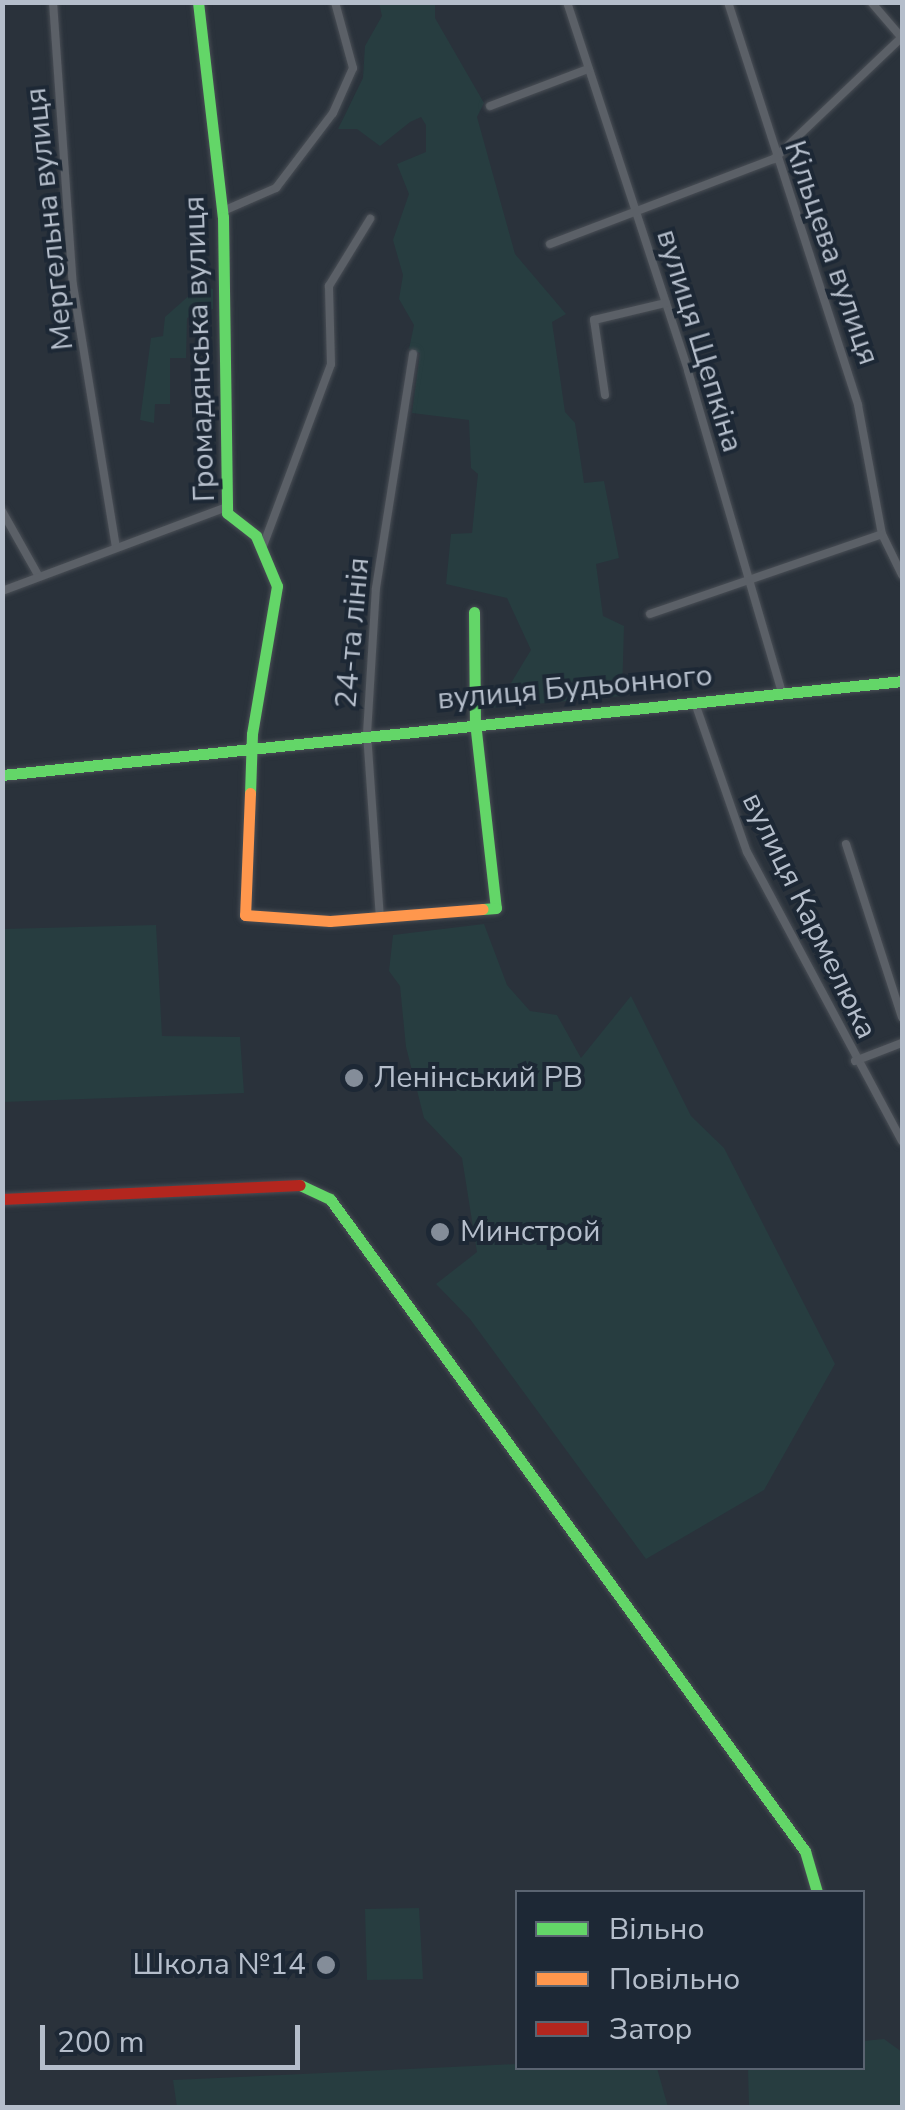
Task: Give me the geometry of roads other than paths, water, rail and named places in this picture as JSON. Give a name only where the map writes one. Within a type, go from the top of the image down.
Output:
[{"type":"street","points":[[53,3],[64,2]]},
{"type":"street","name":"Громадянська вулиця","points":[[198,2],[223,211],[227,507],[263,546],[277,586],[252,746],[244,915],[293,922],[380,918]]},
{"type":"street","points":[[223,211],[276,188],[333,114],[353,68],[336,2]]},
{"type":"street","name":"вулиця Щепкіна","points":[[566,2],[666,303],[782,694]]},
{"type":"street","name":"Кільцева вулиця","points":[[728,2],[774,159],[858,405],[882,534],[902,574]]},
{"type":"street","points":[[550,244],[774,159],[902,37],[871,2]]},
{"type":"street","name":"Мергельна вулиця","points":[[53,3],[73,285],[116,548]]},
{"type":"street","points":[[490,106],[588,68]]},
{"type":"street","points":[[263,546],[331,364],[329,286],[370,219]]},
{"type":"street","points":[[605,394],[594,320],[666,303]]},
{"type":"street","name":"24-та лінія","points":[[380,918],[368,734],[376,588],[413,354]]},
{"type":"street","points":[[2,591],[227,507]]},
{"type":"street","points":[[2,511],[38,575]]},
{"type":"street","points":[[650,614],[748,584],[882,534]]},
{"type":"street","points":[[380,918],[496,908],[475,722],[474,612]]},
{"type":"street","name":"вулиця Будьонного","points":[[2,775],[475,722],[902,681]]},
{"type":"street","name":"вулиця Кармелюка","points":[[695,702],[747,852],[855,1062],[902,1142]]},
{"type":"street","points":[[846,844],[902,1017]]},
{"type":"street","points":[[855,1062],[902,1043]]},
{"type":"street","points":[[2,1199],[306,1185],[330,1198],[800,1844],[816,1890]]},
{"type":"place","name":"Ленінський РВ","points":[[354,1078]]},
{"type":"place","name":"Минстрой","points":[[440,1232]]},
{"type":"place","name":"Школа №14","points":[[326,1965]]}]
